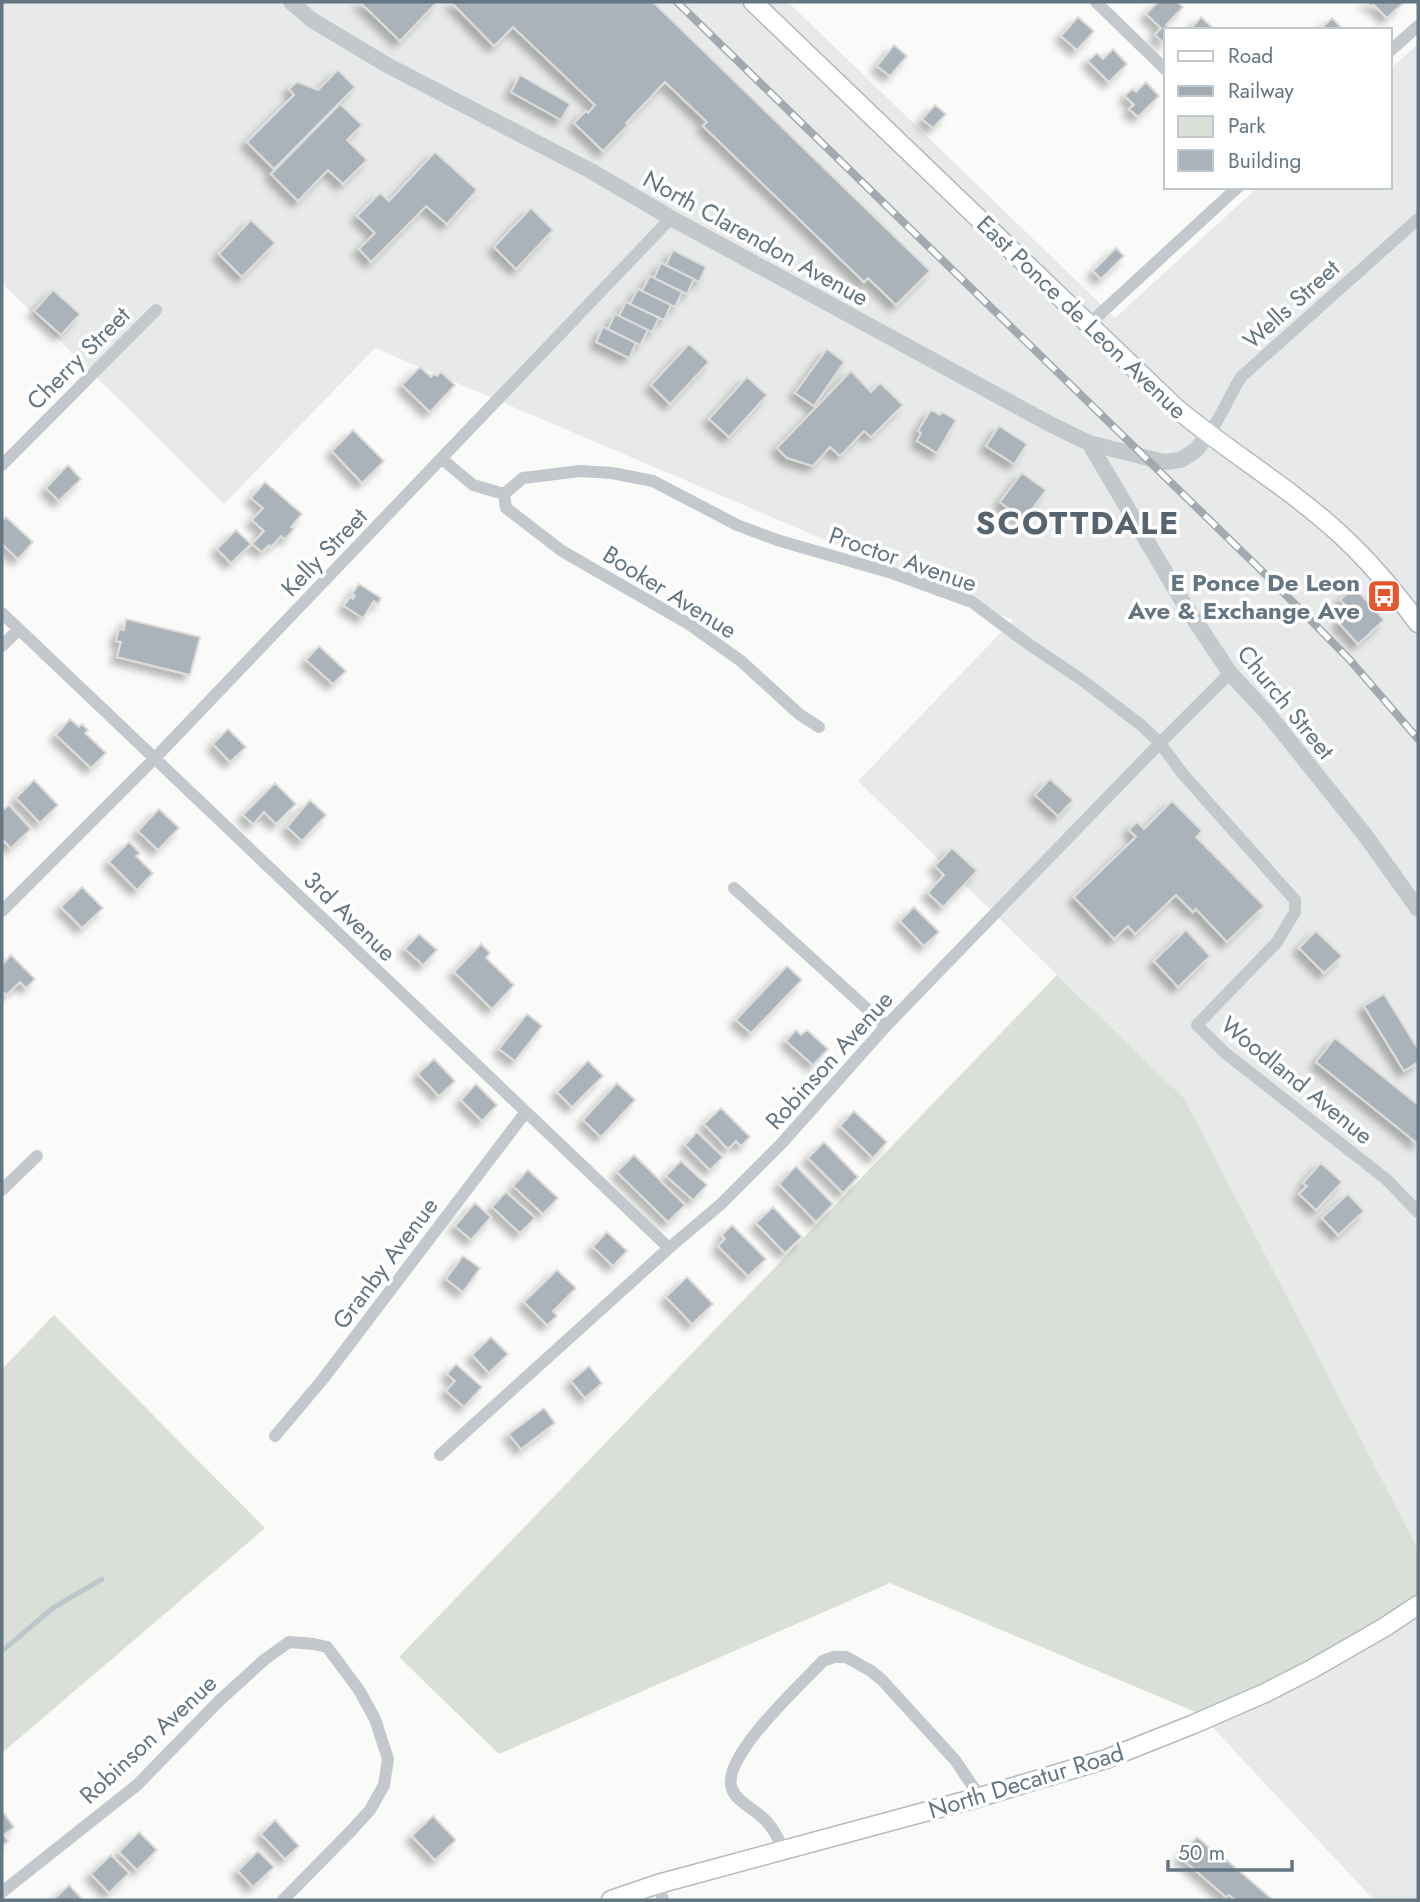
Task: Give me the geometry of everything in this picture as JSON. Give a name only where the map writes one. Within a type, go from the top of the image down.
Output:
[{"type":"main road","name":"East Ponce de Leon Avenue","points":[[753,2],[1176,408],[1341,536],[1402,601],[1418,623]]},
{"type":"main road","name":"North Decatur Road","points":[[611,1900],[660,1892],[783,1849],[980,1797],[1106,1759],[1265,1693],[1312,1669],[1418,1605]]},
{"type":"street","name":"North Clarendon Avenue","points":[[290,2],[313,20],[387,65],[590,171],[671,218],[1089,443],[1164,462],[1181,460],[1196,450],[1208,435]]},
{"type":"street","points":[[1103,4],[1164,68]]},
{"type":"street","points":[[1392,49],[1418,26]]},
{"type":"street","points":[[1089,324],[1236,189]]},
{"type":"street","name":"Kelly Street","points":[[2,911],[155,758],[671,218]]},
{"type":"street","name":"Wells Street","points":[[1208,435],[1221,418],[1241,377],[1418,219]]},
{"type":"street","name":"Cherry Street","points":[[2,465],[156,310]]},
{"type":"street","name":"Church Street","points":[[1089,443],[1184,604],[1230,673],[1268,714],[1365,835],[1418,909]]},
{"type":"street","points":[[442,459],[473,485],[503,494]]},
{"type":"street","name":"Proctor Avenue","points":[[503,494],[523,478],[580,471],[612,473],[653,481],[737,524],[780,541],[892,573],[972,602],[1082,680],[1160,743],[1182,773],[1295,900],[1295,912]]},
{"type":"street","name":"Booker Avenue","points":[[503,494],[506,508],[562,551],[689,624],[741,661],[799,714],[819,727]]},
{"type":"street","name":"3rd Avenue","points":[[2,613],[669,1248]]},
{"type":"street","points":[[2,646],[19,629]]},
{"type":"street","name":"Robinson Avenue","points":[[440,1455],[721,1204],[781,1144],[886,1026],[1230,673]]},
{"type":"street","points":[[734,888],[886,1026]]},
{"type":"street","name":"Woodland Avenue","points":[[1295,912],[1277,942],[1197,1024],[1224,1052],[1386,1179],[1418,1212]]},
{"type":"street","name":"Granby Avenue","points":[[275,1436],[323,1379],[525,1112]]},
{"type":"street","points":[[2,1190],[37,1156]]},
{"type":"street","name":"Robinson Avenue","points":[[2,1892],[137,1784],[220,1700],[264,1660],[289,1642],[327,1647],[359,1690],[375,1720],[388,1759],[384,1785],[369,1810],[283,1900]]},
{"type":"street","points":[[783,1849],[773,1829],[740,1800],[732,1789],[732,1768],[754,1735],[823,1661],[834,1657],[846,1657],[858,1662],[882,1680],[955,1760],[980,1797]]},
{"type":"shaded area","points":[[2,2],[788,2],[1115,318],[1256,189],[1392,189],[1392,67],[1418,44],[1418,1549],[1184,1098],[858,781],[1013,620],[375,348],[224,504],[2,283]]},
{"type":"shaded area","points":[[1418,1601],[1418,1900],[1374,1900],[1200,1714]]},
{"type":"green space","points":[[1057,975],[1184,1098],[1418,1549],[1418,1601],[1293,1674],[1200,1714],[890,1583],[499,1754],[399,1657]]},
{"type":"green space","points":[[54,1315],[265,1528],[2,1753],[2,1369]]},
{"type":"building","points":[[360,2],[437,2],[400,41]]},
{"type":"building","points":[[451,2],[653,2],[930,271],[896,305],[868,278],[864,282],[703,126],[707,122],[665,82],[603,151],[574,123],[595,105],[513,27],[494,46]]},
{"type":"building","points":[[1158,2],[1177,2],[1183,7],[1166,25],[1169,28],[1164,28],[1164,43],[1155,35],[1161,28],[1146,14]]},
{"type":"building","points":[[1366,2],[1403,3],[1387,18],[1373,4],[1371,6]]},
{"type":"building","points":[[1078,17],[1094,31],[1077,50],[1061,36]]},
{"type":"building","points":[[1201,17],[1213,28],[1192,28]]},
{"type":"building","points":[[1332,18],[1342,28],[1322,28]]},
{"type":"building","points":[[894,45],[907,56],[890,76],[877,66]]},
{"type":"building","points":[[1113,49],[1127,64],[1109,82],[1088,61],[1097,53],[1103,59]]},
{"type":"building","points":[[338,70],[355,87],[274,169],[247,142],[294,95],[289,89],[297,82],[318,90]]},
{"type":"building","points":[[520,75],[570,104],[561,120],[511,92]]},
{"type":"building","points":[[1146,82],[1159,96],[1138,117],[1129,109],[1134,105],[1125,96],[1132,89],[1136,92]]},
{"type":"building","points":[[340,104],[362,125],[347,140],[367,160],[343,184],[328,170],[298,201],[271,174]]},
{"type":"building","points":[[935,105],[946,114],[933,128],[922,119]]},
{"type":"building","points":[[435,152],[477,190],[447,224],[426,206],[371,262],[359,249],[375,233],[357,216],[380,193],[389,201]]},
{"type":"building","points":[[531,208],[553,230],[516,269],[494,247]]},
{"type":"building","points":[[251,220],[275,243],[242,277],[219,254]]},
{"type":"building","points":[[1116,248],[1124,256],[1101,279],[1093,271]]},
{"type":"building","points":[[673,250],[706,267],[699,282],[666,265]]},
{"type":"building","points":[[661,263],[694,279],[687,294],[654,278]]},
{"type":"building","points":[[650,276],[682,292],[675,307],[642,291]]},
{"type":"building","points":[[638,289],[671,305],[664,320],[630,304]]},
{"type":"building","points":[[53,290],[80,314],[61,335],[34,311]]},
{"type":"building","points":[[626,302],[659,318],[652,332],[619,316]]},
{"type":"building","points":[[615,314],[648,330],[640,345],[608,329]]},
{"type":"building","points":[[603,327],[636,343],[629,358],[596,342]]},
{"type":"building","points":[[689,344],[709,362],[670,404],[651,385]]},
{"type":"building","points":[[827,349],[844,362],[814,406],[795,393]]},
{"type":"building","points":[[420,367],[431,377],[441,372],[455,385],[430,412],[402,385]]},
{"type":"building","points":[[851,371],[871,392],[880,383],[903,405],[871,437],[864,431],[840,456],[830,447],[813,466],[787,458],[777,448]]},
{"type":"building","points":[[747,377],[767,395],[729,437],[709,419]]},
{"type":"building","points":[[931,410],[940,415],[942,412],[956,420],[937,453],[917,441],[921,433],[918,431]]},
{"type":"building","points":[[999,426],[1027,444],[1014,464],[986,446]]},
{"type":"building","points":[[353,430],[384,461],[362,483],[332,451]]},
{"type":"building","points":[[68,465],[81,479],[59,501],[46,488]]},
{"type":"building","points":[[1022,473],[1046,490],[1024,520],[1000,502]]},
{"type":"building","points":[[265,482],[302,514],[285,539],[281,536],[262,552],[252,544],[264,531],[252,520],[263,508],[251,498]]},
{"type":"building","points":[[6,517],[33,542],[18,559],[2,544],[2,521]]},
{"type":"building","points":[[236,530],[251,544],[231,563],[217,549]]},
{"type":"building","points":[[359,584],[381,598],[378,604],[374,601],[363,618],[344,606],[350,597],[353,599],[355,595],[352,594]]},
{"type":"building","points":[[1354,587],[1384,620],[1358,644],[1338,622],[1350,610],[1340,600]]},
{"type":"building","points":[[126,619],[200,637],[190,675],[117,657],[121,642],[116,641],[119,629],[124,630]]},
{"type":"building","points":[[319,646],[346,671],[333,684],[306,660]]},
{"type":"building","points":[[70,719],[79,727],[82,724],[88,730],[85,733],[106,753],[91,768],[56,735]]},
{"type":"building","points":[[228,729],[246,747],[230,762],[213,744]]},
{"type":"building","points":[[1050,779],[1073,800],[1058,816],[1035,795]]},
{"type":"building","points":[[34,780],[58,805],[40,823],[16,798]]},
{"type":"building","points":[[275,783],[296,804],[276,824],[264,812],[253,824],[243,815]]},
{"type":"building","points":[[310,800],[326,815],[302,841],[287,827]]},
{"type":"building","points":[[1172,801],[1202,831],[1196,837],[1264,906],[1227,942],[1196,909],[1193,912],[1176,895],[1135,934],[1128,926],[1114,939],[1074,897],[1136,837],[1129,830],[1137,822],[1144,829]]},
{"type":"building","points":[[9,805],[31,829],[11,848],[2,839],[2,811]]},
{"type":"building","points":[[159,809],[179,828],[158,850],[138,831]]},
{"type":"building","points":[[129,842],[140,853],[136,856],[153,873],[137,890],[109,862]]},
{"type":"building","points":[[952,848],[977,871],[943,907],[928,893],[944,875],[935,866]]},
{"type":"building","points":[[82,887],[103,908],[82,928],[61,907]]},
{"type":"building","points":[[914,907],[939,932],[924,946],[900,921]]},
{"type":"building","points":[[1186,930],[1210,956],[1178,987],[1154,961]]},
{"type":"building","points":[[1316,931],[1342,956],[1324,973],[1299,948]]},
{"type":"building","points":[[419,934],[437,950],[423,965],[405,949]]},
{"type":"building","points":[[481,944],[490,953],[486,958],[514,985],[492,1009],[454,972]]},
{"type":"building","points":[[11,955],[35,979],[26,988],[20,982],[6,995],[2,991],[2,965]]},
{"type":"building","points":[[787,966],[802,980],[751,1033],[736,1020]]},
{"type":"building","points":[[1384,994],[1418,1049],[1418,1062],[1404,1071],[1364,1006]]},
{"type":"building","points":[[527,1014],[542,1026],[515,1061],[499,1049]]},
{"type":"building","points":[[796,1030],[801,1035],[807,1030],[828,1049],[813,1065],[786,1041]]},
{"type":"building","points":[[1335,1038],[1418,1105],[1418,1144],[1316,1062]]},
{"type":"building","points":[[434,1059],[455,1081],[439,1096],[418,1074]]},
{"type":"building","points":[[588,1061],[603,1076],[572,1107],[557,1092]]},
{"type":"building","points":[[617,1083],[635,1100],[601,1137],[583,1120]]},
{"type":"building","points":[[476,1084],[497,1105],[482,1121],[461,1100]]},
{"type":"building","points":[[721,1108],[750,1137],[741,1146],[736,1141],[728,1149],[704,1124]]},
{"type":"building","points":[[854,1111],[887,1142],[873,1158],[840,1126]]},
{"type":"building","points":[[697,1132],[723,1157],[710,1170],[685,1145]]},
{"type":"building","points":[[824,1142],[858,1177],[843,1193],[808,1158]]},
{"type":"building","points":[[634,1155],[685,1205],[668,1222],[617,1172]]},
{"type":"building","points":[[681,1161],[707,1185],[693,1200],[666,1176]]},
{"type":"building","points":[[1321,1163],[1342,1182],[1316,1210],[1299,1194],[1307,1186],[1303,1183]]},
{"type":"building","points":[[796,1166],[833,1204],[816,1222],[779,1184]]},
{"type":"building","points":[[528,1170],[558,1198],[543,1214],[513,1186]]},
{"type":"building","points":[[506,1192],[535,1218],[520,1233],[492,1207]]},
{"type":"building","points":[[1348,1194],[1364,1211],[1338,1235],[1322,1218]]},
{"type":"building","points":[[475,1203],[491,1217],[471,1240],[455,1226]]},
{"type":"building","points":[[773,1207],[802,1237],[785,1253],[756,1223]]},
{"type":"building","points":[[732,1225],[766,1259],[748,1276],[718,1246],[725,1239],[722,1235]]},
{"type":"building","points":[[607,1232],[627,1251],[613,1266],[593,1247]]},
{"type":"building","points":[[463,1256],[480,1268],[463,1292],[446,1279]]},
{"type":"building","points":[[557,1270],[576,1288],[553,1311],[557,1316],[547,1325],[524,1302]]},
{"type":"building","points":[[687,1277],[713,1304],[692,1324],[666,1297]]},
{"type":"building","points":[[491,1337],[508,1354],[489,1373],[472,1355]]},
{"type":"building","points":[[456,1364],[482,1387],[464,1407],[446,1391],[455,1381],[447,1374]]},
{"type":"building","points":[[589,1366],[602,1383],[585,1398],[571,1381]]},
{"type":"building","points":[[544,1408],[555,1423],[521,1449],[509,1434]]},
{"type":"building","points":[[2,1811],[14,1827],[4,1835],[8,1841],[2,1846]]},
{"type":"building","points":[[433,1816],[456,1840],[435,1860],[412,1836]]},
{"type":"building","points":[[275,1820],[299,1846],[285,1859],[261,1834]]},
{"type":"building","points":[[139,1832],[157,1850],[137,1870],[119,1852]]},
{"type":"building","points":[[1197,1837],[1273,1900],[1235,1900],[1229,1895],[1226,1897],[1180,1857]]},
{"type":"building","points":[[258,1851],[274,1867],[253,1887],[238,1871]]},
{"type":"building","points":[[111,1855],[129,1873],[109,1893],[91,1874]]},
{"type":"building","points":[[69,1885],[83,1900],[53,1900]]},
{"type":"waterway","points":[[2,1651],[53,1608],[102,1579]]},
{"type":"railway","points":[[677,2],[1265,574],[1349,659],[1418,739]]},
{"type":"place","name":"E Ponce De Leon Ave & Exchange Ave","points":[[1384,596]]},
{"type":"district","name":"SCOTTDALE","points":[[1078,523]]}]
